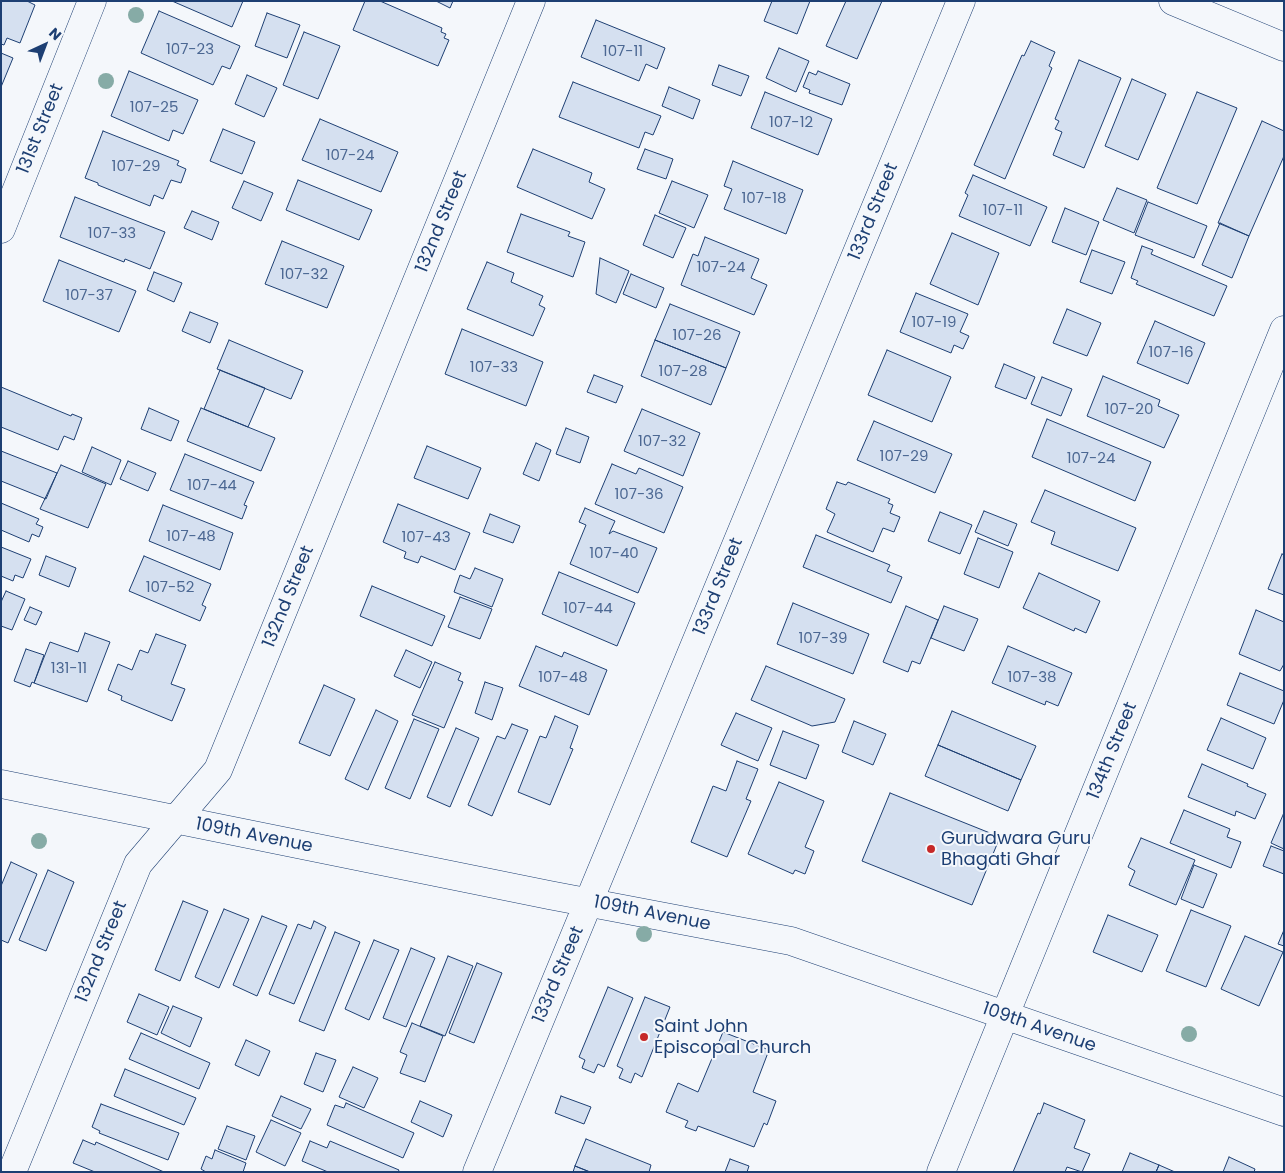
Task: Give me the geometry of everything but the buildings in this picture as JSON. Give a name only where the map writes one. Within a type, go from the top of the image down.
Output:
[{"type":"street","name":"131st Street","points":[[1,229],[92,1]]},
{"type":"street","name":"132nd Street","points":[[12,1172],[138,864],[218,770],[531,1]]},
{"type":"street","name":"133rd Street","points":[[477,1172],[961,1]]},
{"type":"street","points":[[1174,1],[1284,47]]},
{"type":"street","name":"134th Street","points":[[942,1172],[1284,330]]},
{"type":"street","name":"109th Avenue","points":[[1,784],[176,821],[791,941],[1284,1112]]},
{"type":"place","name":"Gurudwara Guru Bhagati Ghar","points":[[931,849]]},
{"type":"place","name":"Saint John Episcopal Church","points":[[644,1037]]}]
